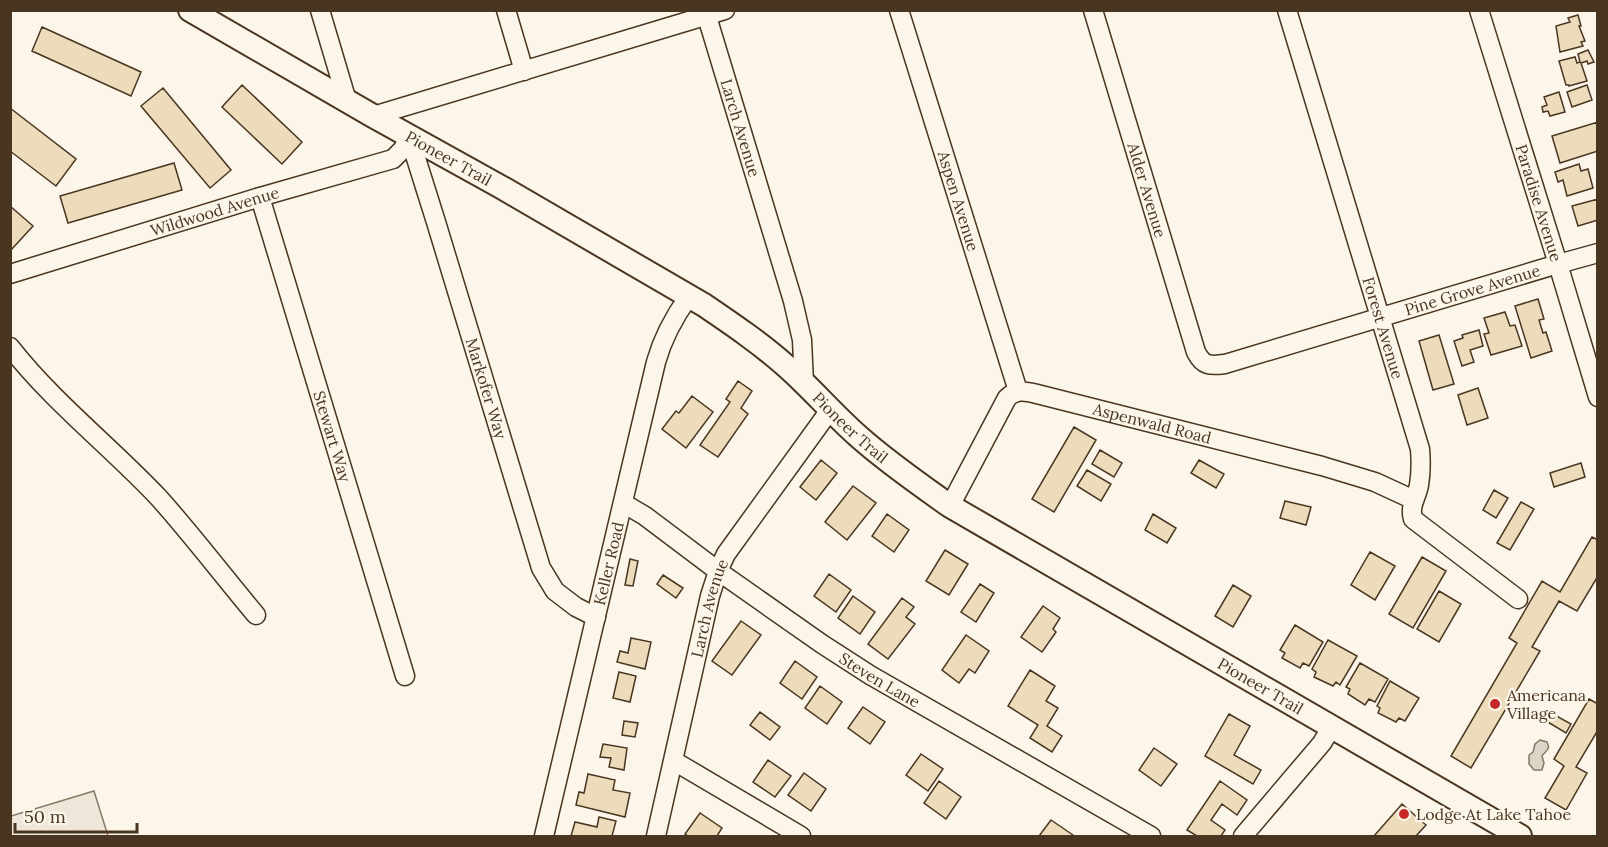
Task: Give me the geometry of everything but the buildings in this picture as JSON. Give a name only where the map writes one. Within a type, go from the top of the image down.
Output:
[{"type":"main road","name":"Pioneer Trail","points":[[190,10],[689,296],[767,350],[886,459],[950,506],[1520,837]]},
{"type":"street","points":[[320,10],[347,101]]},
{"type":"street","points":[[506,10],[524,70]]},
{"type":"street","points":[[373,116],[706,13],[725,10]]},
{"type":"street","name":"Aspen Avenue","points":[[899,10],[1018,391]]},
{"type":"street","name":"Alder Avenue","points":[[1093,10],[1196,352],[1200,360],[1207,364]]},
{"type":"street","name":"Forest Avenue","points":[[1287,10],[1420,449],[1421,475],[1414,500],[1413,519],[1518,599]]},
{"type":"street","name":"Paradise Avenue","points":[[1479,10],[1598,397]]},
{"type":"street","name":"Larch Avenue","points":[[706,13],[793,301],[802,340],[804,384]]},
{"type":"street","name":"Wildwood Avenue","points":[[10,274],[393,159],[404,149],[409,136]]},
{"type":"street","name":"Markofer Way","points":[[409,136],[541,568],[555,591],[576,607],[596,616]]},
{"type":"street","name":"Stewart Way","points":[[260,198],[405,676]]},
{"type":"street","name":"Pine Grove Avenue","points":[[1207,364],[1225,364],[1598,253]]},
{"type":"street","name":"Keller Road","points":[[544,837],[651,378],[661,343],[673,319],[689,296]]},
{"type":"street","points":[[10,347],[22,363],[84,426],[159,498],[256,615]]},
{"type":"street","points":[[950,506],[1006,398],[1018,391]]},
{"type":"street","name":"Aspenwald Road","points":[[1018,391],[1322,466],[1375,482],[1414,500]]},
{"type":"street","name":"Larch Avenue","points":[[656,837],[710,596],[718,571],[726,554],[830,410]]},
{"type":"street","name":"Steven Lane","points":[[623,503],[645,516],[822,644],[870,675],[1151,837]]},
{"type":"street","points":[[1243,837],[1322,743],[1331,728]]},
{"type":"street","points":[[674,761],[801,837]]},
{"type":"shaded area","points":[[1540,740],[1547,742],[1548,748],[1542,756],[1544,763],[1542,770],[1534,770],[1529,764],[1529,755]]},
{"type":"shaded area","points":[[94,791],[108,836],[11,836],[11,816]]},
{"type":"place","name":"Americana Village","points":[[1495,704]]},
{"type":"place","name":"Lodge At Lake Tahoe","points":[[1404,814]]}]
